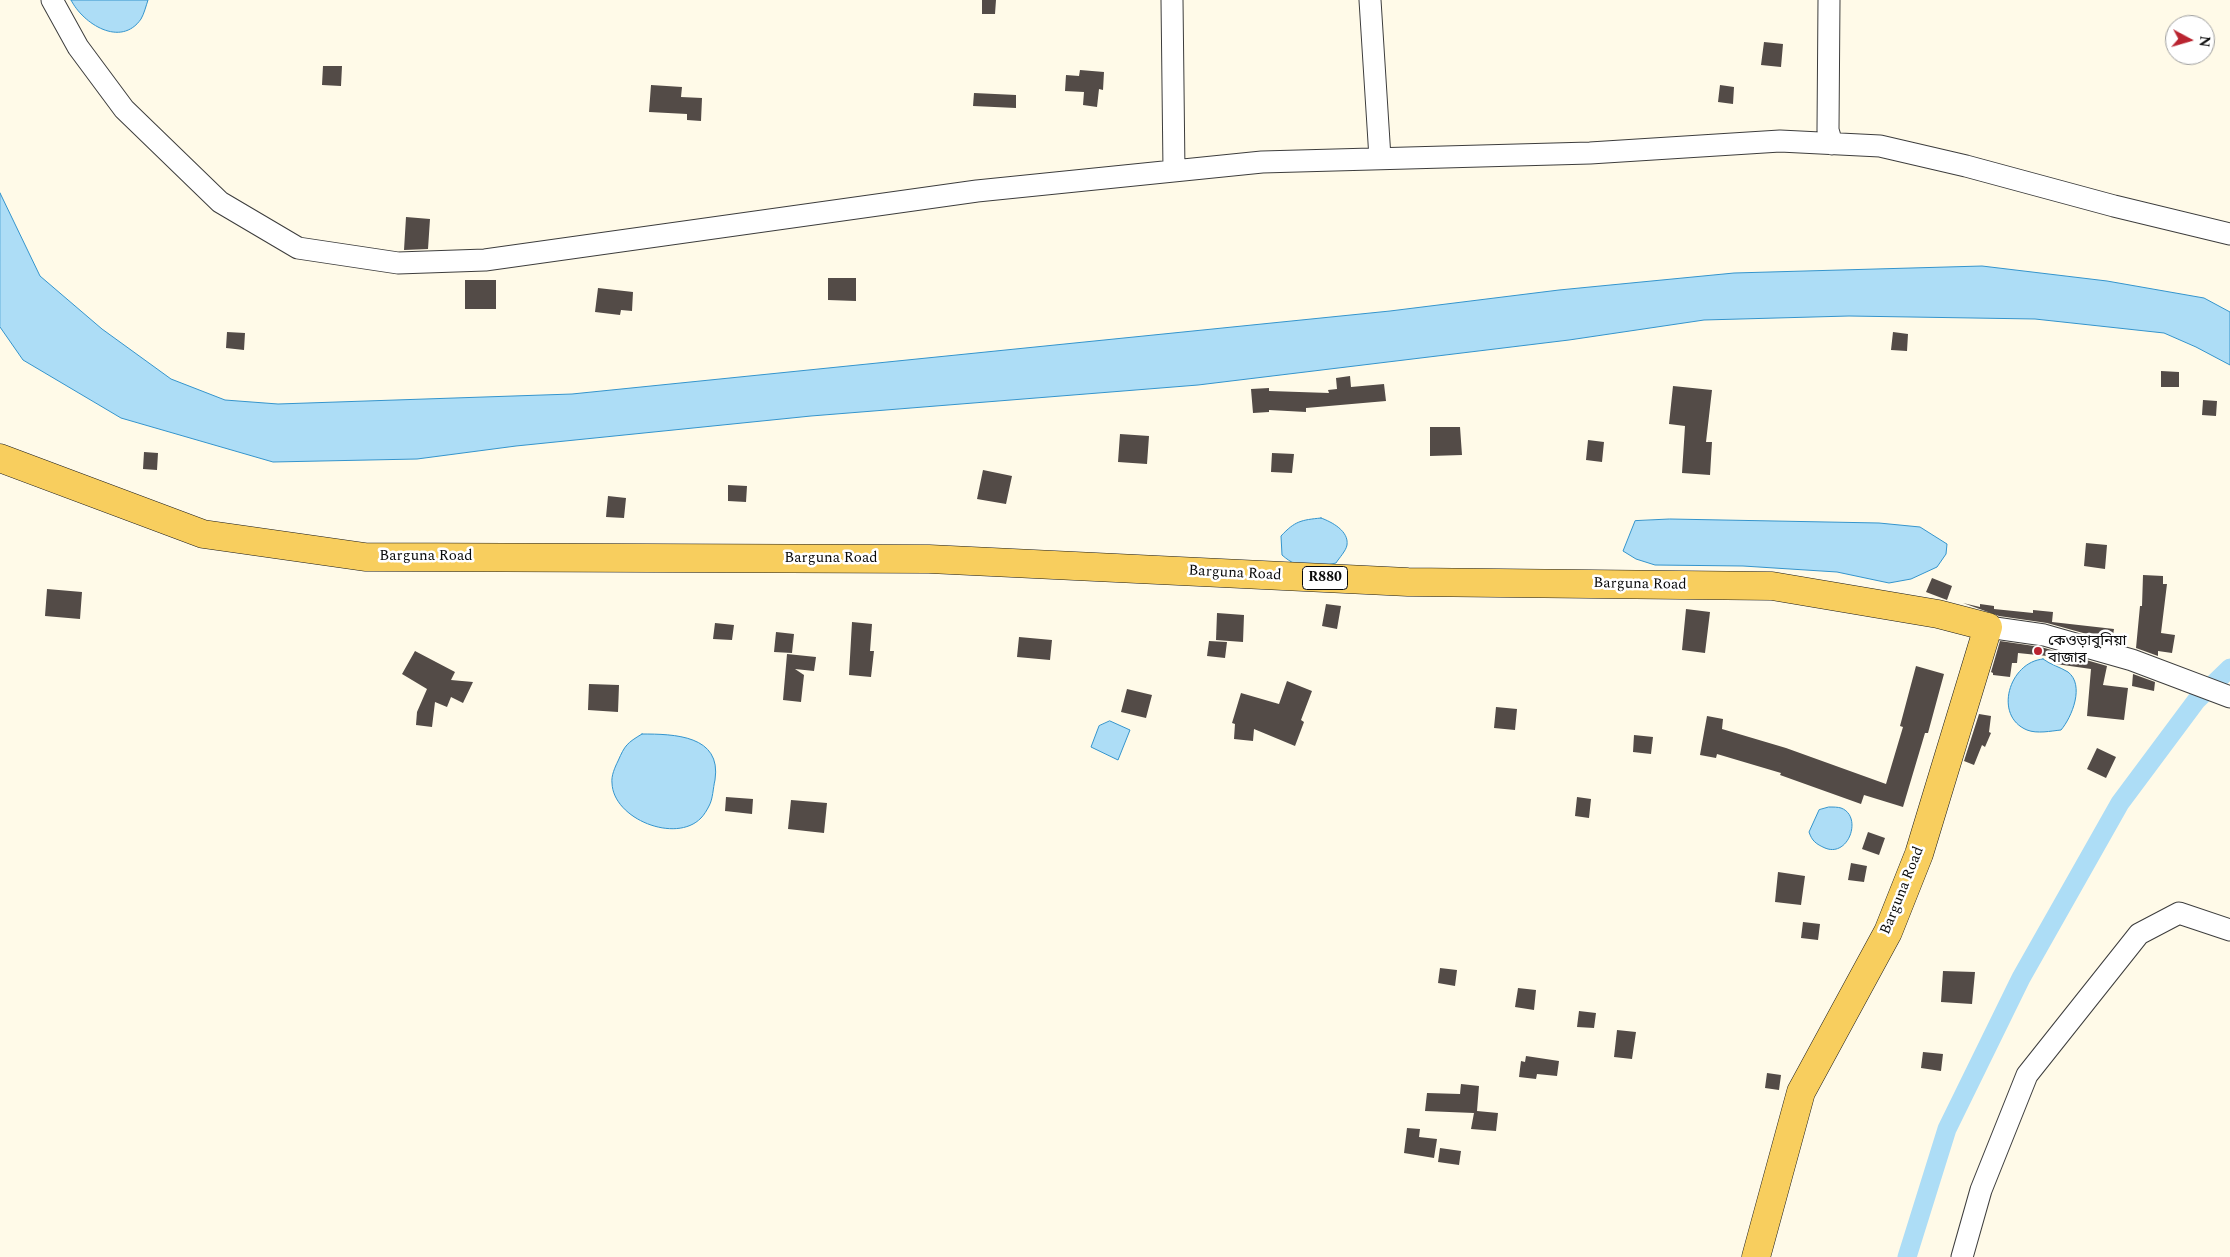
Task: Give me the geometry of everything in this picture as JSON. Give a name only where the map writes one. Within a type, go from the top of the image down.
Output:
[{"type":"main road","name":"Barguna Road","points":[[0,458],[203,534],[365,557],[929,559],[1408,582],[1772,586],[1938,614],[1988,628],[1919,854],[1888,932],[1801,1092],[1756,1257]]},
{"type":"street","points":[[52,0],[78,47],[124,109],[220,202],[298,248],[398,263],[485,260],[977,191],[1262,162],[1590,153],[1780,141],[1880,146],[1966,166],[2114,206],[2230,234]]},
{"type":"street","points":[[1172,0],[1174,171]]},
{"type":"street","points":[[1370,0],[1380,158]]},
{"type":"street","points":[[1829,0],[1828,130],[1832,144]]},
{"type":"street","points":[[1988,628],[2044,635],[2132,660],[2230,697]]},
{"type":"street","points":[[1962,1257],[1981,1190],[2028,1075],[2139,934],[2179,913],[2230,930]]},
{"type":"water","points":[[71,0],[148,0],[141,19],[133,27],[123,32],[113,32],[93,24],[84,17]]},
{"type":"water","points":[[0,193],[40,276],[102,329],[171,379],[225,400],[278,404],[572,394],[1390,311],[1559,290],[1734,273],[1982,266],[2107,281],[2204,298],[2230,312],[2230,365],[2164,333],[2035,319],[1849,316],[1704,320],[1569,340],[1198,385],[811,416],[516,446],[417,459],[273,462],[121,418],[23,360],[0,327]]},
{"type":"water","points":[[1321,518],[1343,531],[1347,540],[1345,550],[1336,563],[1314,567],[1301,566],[1282,555],[1281,536],[1286,531],[1299,522]]},
{"type":"water","points":[[1670,519],[1879,523],[1920,527],[1947,544],[1946,554],[1937,567],[1911,579],[1889,583],[1837,572],[1743,566],[1655,565],[1636,559],[1623,551],[1635,521]]},
{"type":"water","points":[[2043,659],[2068,672],[2076,685],[2076,693],[2073,709],[2061,730],[2035,732],[2027,730],[2017,723],[2010,713],[2008,702],[2014,679],[2021,669],[2031,662]]},
{"type":"water","points":[[1110,721],[1130,730],[1118,760],[1091,747],[1099,726]]},
{"type":"water","points":[[642,734],[668,735],[693,740],[711,754],[715,765],[715,780],[711,800],[702,817],[690,825],[677,829],[662,828],[648,824],[634,817],[615,796],[612,780],[616,766],[627,745]]},
{"type":"water","points":[[1829,807],[1841,808],[1848,812],[1852,827],[1846,842],[1841,847],[1833,849],[1817,844],[1811,838],[1809,832],[1819,810]]},
{"type":"building","points":[[982,0],[996,0],[995,14],[982,14]]},
{"type":"building","points":[[1764,42],[1783,44],[1781,67],[1761,65]]},
{"type":"building","points":[[323,66],[342,66],[341,86],[322,85]]},
{"type":"building","points":[[1080,70],[1104,72],[1103,90],[1099,89],[1097,107],[1083,105],[1084,92],[1065,91],[1066,75],[1079,76]]},
{"type":"building","points":[[651,85],[682,87],[681,97],[702,98],[701,121],[687,120],[687,114],[649,112]]},
{"type":"building","points":[[1720,85],[1734,87],[1733,104],[1718,102]]},
{"type":"building","points":[[974,93],[1016,95],[1016,108],[973,106]]},
{"type":"building","points":[[406,217],[430,219],[428,249],[404,250]]},
{"type":"building","points":[[828,278],[856,278],[856,301],[828,300]]},
{"type":"building","points":[[465,280],[496,280],[496,309],[465,309]]},
{"type":"building","points":[[598,288],[633,292],[632,311],[621,310],[620,315],[595,312]]},
{"type":"building","points":[[227,332],[245,333],[244,350],[226,348]]},
{"type":"building","points":[[1893,332],[1908,334],[1907,351],[1891,350]]},
{"type":"building","points":[[2161,371],[2179,372],[2179,387],[2161,387]]},
{"type":"building","points":[[1350,376],[1351,387],[1384,384],[1386,401],[1306,408],[1306,412],[1269,410],[1269,412],[1253,413],[1251,389],[1269,388],[1269,391],[1329,393],[1328,390],[1337,389],[1336,378]]},
{"type":"building","points":[[1673,386],[1712,390],[1706,442],[1712,442],[1710,475],[1682,473],[1685,426],[1669,424]]},
{"type":"building","points":[[2203,400],[2217,401],[2216,416],[2202,415]]},
{"type":"building","points":[[1430,427],[1460,427],[1462,455],[1430,456]]},
{"type":"building","points":[[1120,434],[1149,436],[1147,464],[1118,462]]},
{"type":"building","points":[[1588,440],[1604,442],[1602,462],[1586,460]]},
{"type":"building","points":[[144,452],[158,453],[157,470],[143,469]]},
{"type":"building","points":[[1272,453],[1294,454],[1292,473],[1271,472]]},
{"type":"building","points":[[983,470],[1012,476],[1006,504],[977,499]]},
{"type":"building","points":[[728,485],[747,486],[746,502],[728,501]]},
{"type":"building","points":[[608,496],[626,498],[624,518],[606,517]]},
{"type":"building","points":[[2086,543],[2107,545],[2105,569],[2084,566]]},
{"type":"building","points":[[2143,575],[2163,576],[2163,584],[2167,584],[2161,633],[2175,635],[2172,653],[2158,651],[2158,656],[2136,648],[2140,606],[2142,606]]},
{"type":"building","points":[[1932,578],[1952,586],[1947,600],[1926,592]]},
{"type":"building","points":[[47,589],[82,592],[80,619],[45,616]]},
{"type":"building","points":[[1963,603],[1980,607],[1980,604],[1994,606],[1994,609],[2033,613],[2033,610],[2053,612],[2052,622],[2114,629],[2112,641],[2047,623],[1999,616]]},
{"type":"building","points":[[1326,604],[1341,606],[1337,629],[1322,626]]},
{"type":"building","points":[[1686,609],[1710,612],[1705,653],[1682,650]]},
{"type":"building","points":[[1217,613],[1244,615],[1243,642],[1216,640]]},
{"type":"building","points":[[852,622],[872,624],[870,651],[874,651],[871,677],[849,675]]},
{"type":"building","points":[[715,623],[734,625],[732,640],[713,639]]},
{"type":"building","points":[[776,632],[794,634],[792,653],[774,652]]},
{"type":"building","points":[[1019,637],[1052,640],[1050,660],[1017,657]]},
{"type":"building","points":[[1209,641],[1227,642],[1225,658],[1207,656]]},
{"type":"building","points":[[2000,641],[2041,647],[2107,666],[2103,685],[2128,688],[2124,720],[2087,716],[2091,669],[2056,664],[2057,657],[2018,653],[2017,663],[2012,663],[2010,677],[1993,675],[1991,672]]},
{"type":"building","points":[[415,651],[455,672],[451,680],[473,682],[463,703],[451,697],[447,707],[435,702],[432,727],[416,725],[417,712],[427,689],[402,674]]},
{"type":"building","points":[[787,654],[816,657],[814,671],[795,669],[804,675],[801,702],[783,700]]},
{"type":"building","points":[[1916,666],[1944,674],[1928,733],[1925,733],[1903,807],[1864,795],[1861,804],[1780,775],[1781,773],[1717,754],[1716,758],[1700,755],[1707,716],[1723,719],[1722,729],[1786,748],[1886,784],[1903,727],[1900,726]]},
{"type":"building","points":[[2133,674],[2155,682],[2154,691],[2132,686]]},
{"type":"building","points":[[1287,681],[1312,691],[1301,720],[1304,722],[1295,746],[1254,729],[1253,741],[1234,739],[1235,724],[1232,723],[1241,693],[1279,704]]},
{"type":"building","points":[[589,684],[619,685],[618,712],[588,710]]},
{"type":"building","points":[[1127,689],[1152,695],[1146,718],[1121,712]]},
{"type":"building","points":[[1496,707],[1517,709],[1515,730],[1494,728]]},
{"type":"building","points":[[1979,714],[1991,716],[1989,732],[1991,733],[1985,747],[1982,745],[1974,765],[1964,761]]},
{"type":"building","points":[[1634,735],[1653,737],[1651,754],[1633,752]]},
{"type":"building","points":[[2097,748],[2116,757],[2106,778],[2087,769]]},
{"type":"building","points":[[726,797],[753,799],[752,814],[725,811]]},
{"type":"building","points":[[1577,797],[1591,799],[1589,818],[1575,816]]},
{"type":"building","points":[[791,800],[827,803],[824,833],[788,829]]},
{"type":"building","points":[[1868,832],[1885,838],[1879,855],[1862,849]]},
{"type":"building","points":[[1851,863],[1867,866],[1864,882],[1848,880]]},
{"type":"building","points":[[1778,872],[1805,876],[1801,905],[1775,902]]},
{"type":"building","points":[[1803,922],[1820,924],[1818,940],[1801,938]]},
{"type":"building","points":[[1440,968],[1457,970],[1455,986],[1438,983]]},
{"type":"building","points":[[1943,971],[1975,972],[1972,1004],[1941,1002]]},
{"type":"building","points":[[1518,988],[1536,990],[1534,1010],[1515,1007]]},
{"type":"building","points":[[1579,1011],[1596,1013],[1594,1028],[1577,1027]]},
{"type":"building","points":[[1617,1030],[1636,1032],[1632,1059],[1614,1057]]},
{"type":"building","points":[[1923,1052],[1943,1054],[1941,1071],[1921,1068]]},
{"type":"building","points":[[1526,1056],[1559,1061],[1557,1076],[1537,1074],[1536,1079],[1519,1077],[1521,1061],[1525,1062]]},
{"type":"building","points":[[1767,1073],[1781,1075],[1779,1090],[1765,1088]]},
{"type":"building","points":[[1461,1084],[1479,1086],[1477,1111],[1498,1113],[1496,1131],[1471,1129],[1474,1113],[1425,1111],[1427,1093],[1460,1094]]},
{"type":"building","points":[[1407,1128],[1420,1129],[1419,1137],[1437,1139],[1434,1158],[1404,1153]]},
{"type":"building","points":[[1440,1148],[1461,1151],[1459,1165],[1438,1162]]},
{"type":"waterway","points":[[1907,1257],[1947,1129],[2021,978],[2120,803],[2196,701],[2230,668]]},
{"type":"place","name":"কেওড়াবুনিয়া বাজার","points":[[2038,651]]}]
